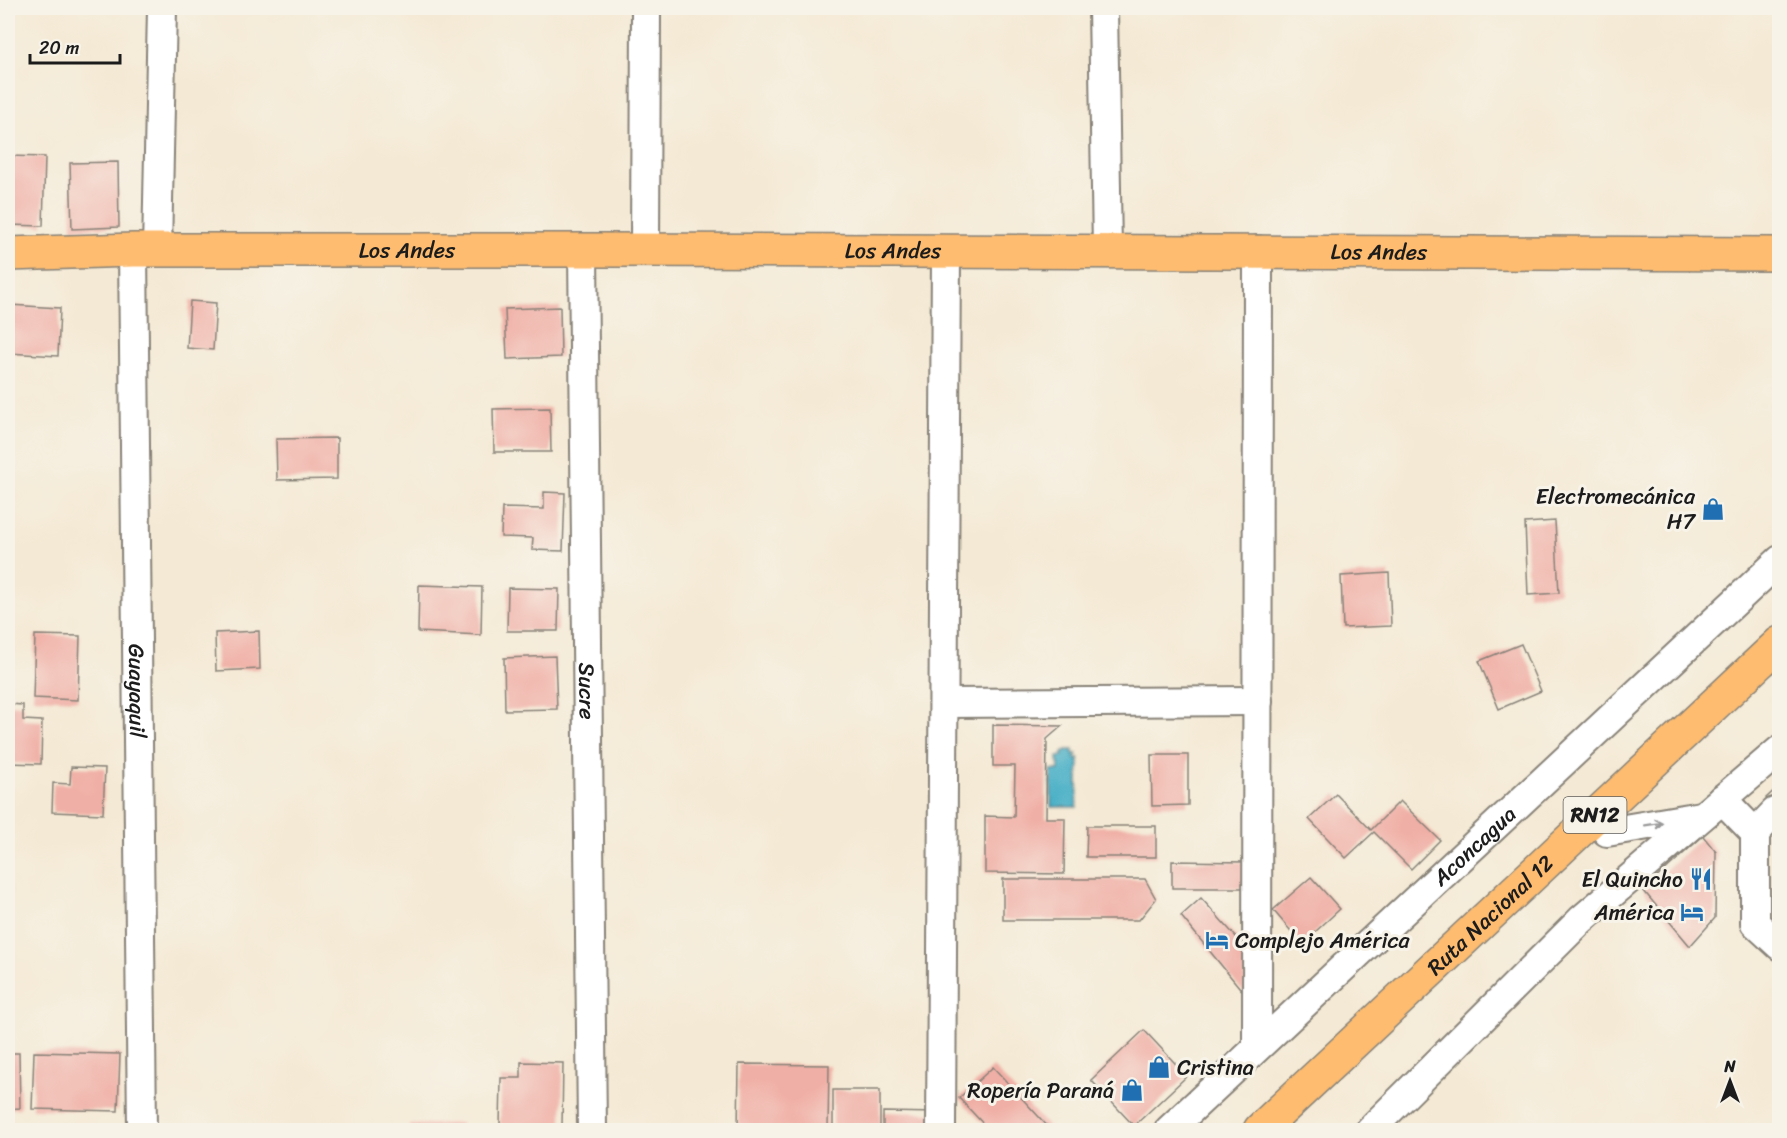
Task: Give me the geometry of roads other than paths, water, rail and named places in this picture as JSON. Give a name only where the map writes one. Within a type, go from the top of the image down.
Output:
[{"type":"main road","name":"Los Andes","points":[[8,254],[145,250],[583,251],[645,249],[946,252],[1107,249],[1779,254]]},
{"type":"main road","name":"Ruta Nacional 12","points":[[1260,1131],[1779,643]]},
{"type":"main road","name":"Ruta Nacional 12","points":[[1412,990],[1607,832],[1779,670]]},
{"type":"street","name":"Guayaquil","points":[[142,1131],[145,250],[162,8]]},
{"type":"street","points":[[645,249],[646,8]]},
{"type":"street","points":[[1103,8],[1107,249]]},
{"type":"street","points":[[1257,1047],[1258,250]]},
{"type":"street","name":"Sucre","points":[[583,251],[592,1131]]},
{"type":"street","points":[[941,1131],[946,252]]},
{"type":"street","name":"Aconcagua","points":[[1169,1131],[1779,560]]},
{"type":"street","points":[[945,703],[1258,701]]},
{"type":"street","points":[[1370,1131],[1581,920],[1779,750]]},
{"type":"street","points":[[1607,832],[1712,808],[1755,833]]},
{"type":"street","points":[[1775,812],[1755,833],[1755,923],[1779,946]]},
{"type":"water","points":[[1073,750],[1073,754],[1077,754],[1075,759],[1079,759],[1077,807],[1051,807],[1051,770],[1059,770],[1058,757],[1063,756],[1063,752]]},
{"type":"place","name":"Electromecánica H7","points":[[1713,509]]},
{"type":"place","name":"El Quincho","points":[[1701,879]]},
{"type":"place","name":"América","points":[[1692,912]]},
{"type":"place","name":"Complejo América","points":[[1217,940]]},
{"type":"place","name":"Cristina","points":[[1159,1067]]},
{"type":"place","name":"Ropería Paraná","points":[[1132,1090]]}]
